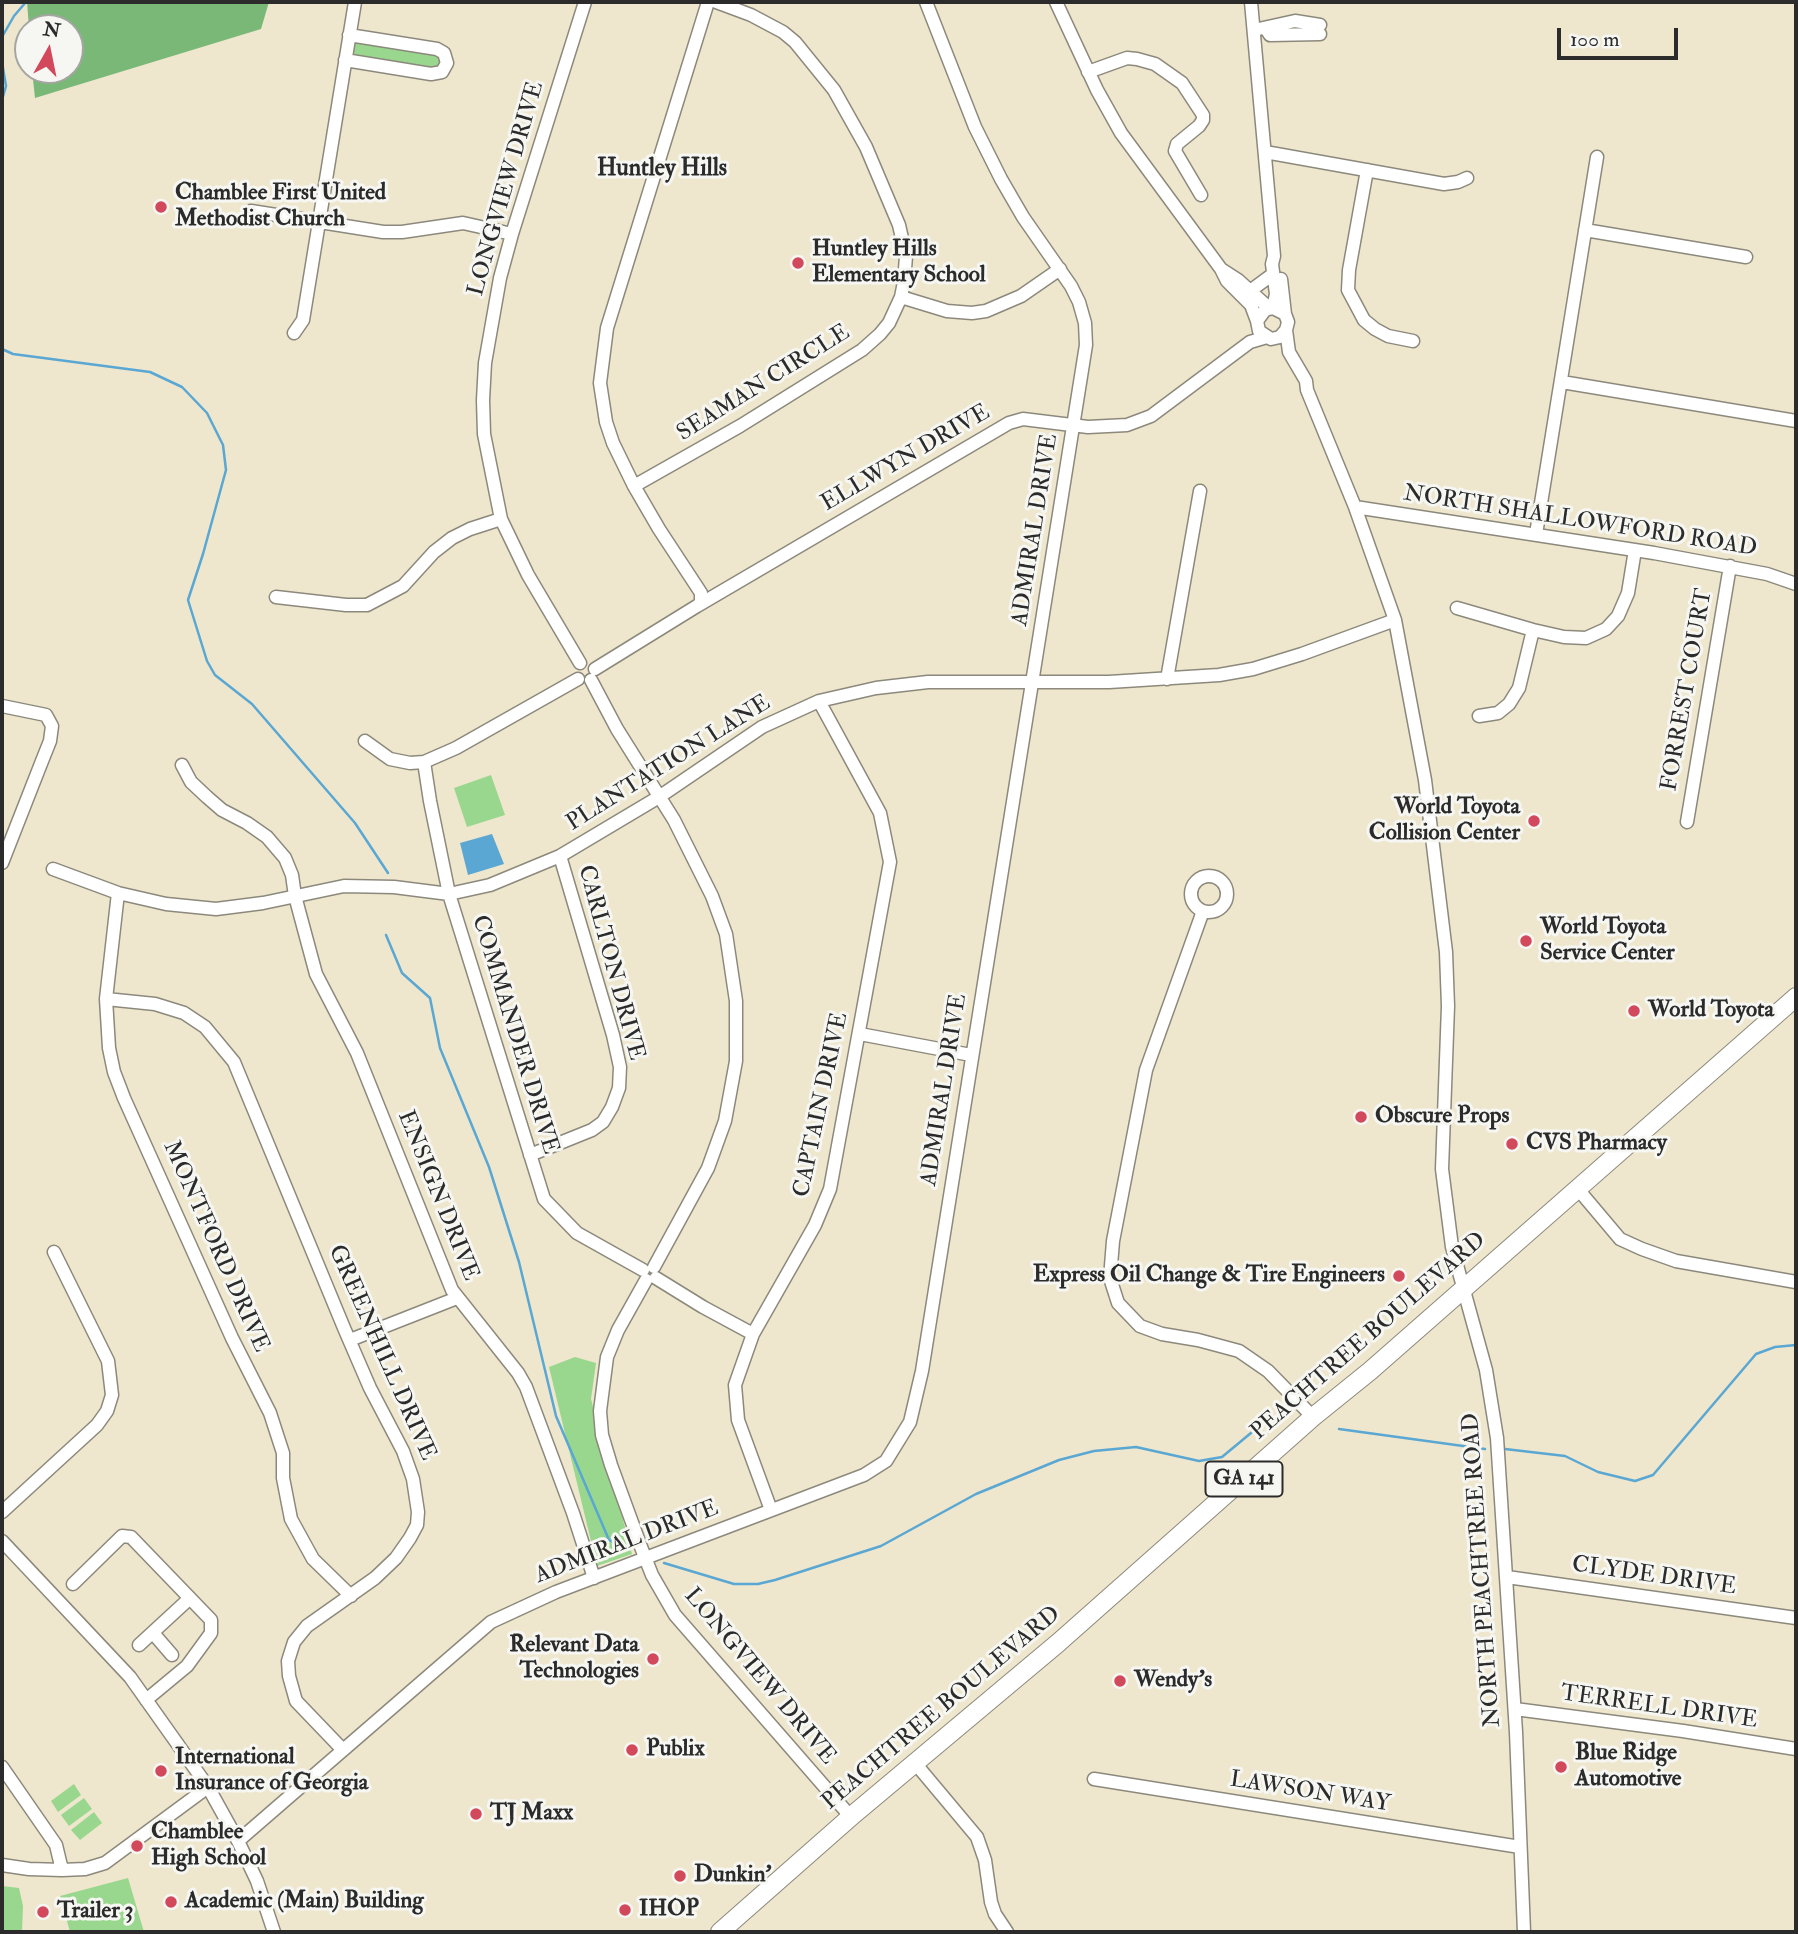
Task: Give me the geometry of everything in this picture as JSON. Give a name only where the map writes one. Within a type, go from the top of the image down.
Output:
[{"type":"highway","name":"PEACHTREE BOULEVARD","points":[[720,1932],[915,1762],[1058,1643],[1796,997]]},
{"type":"street","points":[[294,333],[303,320],[355,2]]},
{"type":"street","name":"LONGVIEW DRIVE","points":[[586,2],[500,278],[485,363],[484,434],[501,519],[527,575],[580,663],[588,662],[588,676],[695,859],[712,896],[726,934],[736,1002],[737,1031],[734,1074],[725,1121],[708,1168],[610,1349],[604,1373],[600,1411],[602,1434],[652,1575],[676,1615],[851,1817]]},
{"type":"street","points":[[701,603],[701,593],[659,529],[613,443],[602,403],[602,360],[607,328],[708,2]]},
{"type":"street","name":"SEAMAN CIRCLE","points":[[634,486],[740,426],[862,350],[880,334],[901,297],[906,256],[899,225],[866,147],[834,90],[783,32],[751,15],[716,2]]},
{"type":"street","name":"ADMIRAL DRIVE","points":[[238,1840],[491,1622],[556,1591],[840,1485],[886,1461],[910,1422],[922,1371],[1086,355],[1085,323],[1079,302],[1060,268],[1016,207],[992,161],[975,127],[926,2]]},
{"type":"street","points":[[1056,2],[1088,72],[1121,133],[1221,269],[1227,281],[1251,305],[1257,323]]},
{"type":"street","name":"NORTH PEACHTREE ROAD","points":[[1251,2],[1260,29],[1276,310],[1288,322],[1286,330],[1289,352],[1303,374],[1307,390],[1355,507],[1395,620],[1425,780],[1443,920],[1448,1006],[1442,1169],[1452,1247],[1486,1370],[1497,1438],[1515,1709],[1524,1932]]},
{"type":"street","points":[[1260,29],[1296,21],[1320,29]]},
{"type":"street","points":[[345,60],[430,74],[442,72],[447,63],[444,53],[437,49],[349,35]]},
{"type":"street","points":[[1088,72],[1128,58],[1155,64],[1176,77],[1203,115],[1202,124],[1177,144],[1175,151],[1202,195]]},
{"type":"street","points":[[1265,152],[1444,184],[1467,178]]},
{"type":"street","points":[[1536,534],[1597,157]]},
{"type":"street","points":[[1367,170],[1349,270],[1348,290],[1364,320],[1374,329],[1388,336],[1413,341]]},
{"type":"street","points":[[251,211],[393,232],[463,223],[512,234]]},
{"type":"street","points":[[1586,230],[1746,257]]},
{"type":"street","name":"NORTH PEACHTREE ROAD","points":[[1274,256],[1279,264],[1283,286],[1276,310]]},
{"type":"street","points":[[901,297],[947,311],[986,311],[1021,296],[1060,268]]},
{"type":"street","points":[[1221,269],[1229,272],[1276,310]]},
{"type":"street","points":[[1250,291],[1273,274]]},
{"type":"street","points":[[1257,323],[1261,313],[1276,310]]},
{"type":"street","name":"NORTH PEACHTREE ROAD","points":[[1257,323],[1298,383],[1307,390]]},
{"type":"street","name":"ELLWYN DRIVE","points":[[1250,342],[1257,323]]},
{"type":"street","points":[[1269,338],[1280,337],[1286,330]]},
{"type":"street","name":"ELLWYN DRIVE","points":[[365,741],[390,759],[410,763],[425,762],[588,676],[701,603],[1009,423],[1023,419],[1102,427],[1127,425],[1151,415],[1250,342],[1269,338]]},
{"type":"street","points":[[1562,382],[1796,421]]},
{"type":"street","points":[[1167,679],[1200,491]]},
{"type":"street","name":"NORTH SHALLOWFORD ROAD","points":[[1355,507],[1730,566],[1796,584]]},
{"type":"street","points":[[276,597],[367,605],[403,586],[434,552],[452,538],[501,519]]},
{"type":"street","points":[[1457,608],[1533,630],[1564,637],[1586,638],[1606,629],[1618,616],[1628,593],[1635,550]]},
{"type":"street","name":"FORREST COURT","points":[[1686,821],[1730,566]]},
{"type":"street","name":"PLANTATION LANE","points":[[53,869],[118,893],[166,904],[216,909],[263,903],[344,886],[394,887],[449,894],[490,886],[560,856],[659,797],[762,727],[819,702],[876,688],[928,682],[1109,682],[1219,675],[1253,669],[1302,654],[1395,620]]},
{"type":"street","points":[[1479,716],[1498,713],[1509,704],[1519,688],[1533,630]]},
{"type":"street","name":"CAPTAIN DRIVE","points":[[772,1510],[746,1445],[735,1404],[736,1385],[753,1334],[815,1225],[830,1189],[890,862],[880,813],[819,702]]},
{"type":"street","points":[[2,706],[38,713],[52,719],[50,741],[2,863]]},
{"type":"street","name":"COMMANDER DRIVE","points":[[425,762],[449,894],[544,1199],[577,1233],[753,1334]]},
{"type":"street","name":"ENSIGN DRIVE","points":[[182,765],[191,782],[222,810],[257,830],[277,847],[292,875],[316,974],[357,1053],[405,1177],[457,1298],[518,1373],[526,1387],[594,1578]]},
{"type":"street","name":"CARLTON DRIVE","points":[[530,1154],[592,1130],[603,1122],[619,1088],[620,1067],[613,1035],[560,856]]},
{"type":"street","name":"MONTFORD DRIVE","points":[[118,893],[106,999],[109,1048],[114,1072],[232,1338],[270,1413],[283,1453],[283,1478],[291,1519],[313,1559],[351,1596]]},
{"type":"street","points":[[1203,911],[1146,1070],[1113,1241],[1110,1278],[1118,1303],[1140,1325],[1162,1334],[1238,1351],[1268,1371],[1313,1417]]},
{"type":"street","name":"GREENHILL DRIVE","points":[[106,999],[155,1004],[184,1013],[205,1027],[234,1062],[370,1388],[403,1451],[413,1479],[418,1511],[417,1525],[396,1558],[375,1578],[307,1626],[294,1642],[288,1661],[296,1701],[343,1750]]},
{"type":"street","points":[[860,1034],[971,1055]]},
{"type":"street","points":[[1577,1188],[1620,1239],[1642,1250],[1676,1261],[1796,1282]]},
{"type":"street","points":[[2,1513],[97,1426],[107,1411],[112,1395],[108,1362],[54,1252]]},
{"type":"street","points":[[350,1340],[457,1298]]},
{"type":"street","points":[[73,1584],[121,1536],[131,1537],[211,1620],[211,1633],[187,1666],[146,1700]]},
{"type":"street","points":[[2,1541],[130,1677],[208,1787],[238,1840],[257,1881],[274,1932]]},
{"type":"street","name":"CLYDE DRIVE","points":[[1507,1577],[1796,1618]]},
{"type":"street","points":[[139,1645],[190,1598]]},
{"type":"street","points":[[153,1633],[172,1655]]},
{"type":"street","name":"TERRELL DRIVE","points":[[1515,1709],[1796,1749]]},
{"type":"street","points":[[915,1762],[977,1837],[985,1860],[990,1902],[1007,1932]]},
{"type":"street","points":[[2,1767],[56,1844],[62,1870]]},
{"type":"street","name":"LAWSON WAY","points":[[1094,1779],[1520,1847]]},
{"type":"street","points":[[2,1865],[62,1870],[85,1869],[105,1863],[208,1787]]},
{"type":"green space","points":[[27,2],[269,2],[261,29],[84,83],[84,14],[28,14]]},
{"type":"green space","points":[[358,42],[437,54],[441,57],[441,66],[435,70],[355,57],[352,52],[354,44]]},
{"type":"green space","points":[[34,84],[81,84],[35,98]]},
{"type":"green space","points":[[491,775],[505,815],[467,827],[454,788]]},
{"type":"green space","points":[[575,1357],[596,1363],[591,1399],[632,1554],[597,1566],[549,1367]]},
{"type":"green space","points":[[74,1784],[81,1795],[58,1812],[51,1801]]},
{"type":"green space","points":[[84,1798],[92,1809],[69,1826],[61,1815]]},
{"type":"green space","points":[[94,1812],[102,1823],[80,1840],[71,1830]]},
{"type":"green space","points":[[128,1878],[144,1932],[70,1932],[60,1896]]},
{"type":"green space","points":[[2,1886],[19,1888],[23,1906],[22,1932],[2,1932]]},
{"type":"water","points":[[492,834],[504,864],[468,875],[460,843]]},
{"type":"waterway","points":[[2,37],[26,2]]},
{"type":"waterway","points":[[2,62],[6,86],[2,100]]},
{"type":"waterway","points":[[2,349],[13,354],[150,372],[182,387],[207,413],[223,445],[226,470],[188,600],[207,661],[215,675],[252,704],[355,823],[388,873]]},
{"type":"waterway","points":[[386,935],[402,973],[430,998],[440,1048],[489,1167],[519,1262],[556,1416],[609,1540],[625,1548]]},
{"type":"waterway","points":[[1505,1449],[1565,1456],[1598,1472],[1635,1481],[1653,1475],[1756,1354],[1775,1347],[1796,1345]]},
{"type":"waterway","points":[[664,1563],[734,1584],[758,1584],[881,1546],[976,1494],[1059,1460],[1094,1451],[1136,1447],[1199,1461],[1222,1457],[1263,1423],[1279,1422]]},
{"type":"waterway","points":[[1339,1429],[1485,1449]]},
{"type":"place","name":"Chamblee First United Methodist Church","points":[[161,207]]},
{"type":"place","name":"Huntley Hills Elementary School","points":[[798,263]]},
{"type":"place","name":"World Toyota Collision Center","points":[[1534,821]]},
{"type":"place","name":"World Toyota Service Center","points":[[1526,941]]},
{"type":"place","name":"World Toyota","points":[[1634,1011]]},
{"type":"place","name":"Obscure Props","points":[[1361,1117]]},
{"type":"place","name":"CVS Pharmacy","points":[[1512,1144]]},
{"type":"place","name":"Express Oil Change & Tire Engineers","points":[[1399,1276]]},
{"type":"place","name":"Relevant Data Technologies","points":[[653,1659]]},
{"type":"place","name":"Wendy's","points":[[1120,1681]]},
{"type":"place","name":"Publix","points":[[632,1750]]},
{"type":"place","name":"Blue Ridge Automotive","points":[[1561,1767]]},
{"type":"place","name":"International Insurance of Georgia","points":[[161,1771]]},
{"type":"place","name":"TJ Maxx","points":[[476,1814]]},
{"type":"place","name":"Chamblee High School","points":[[137,1846]]},
{"type":"place","name":"Dunkin'","points":[[680,1876]]},
{"type":"place","name":"Academic (Main) Building","points":[[171,1902]]},
{"type":"place","name":"IHOP","points":[[625,1910]]},
{"type":"place","name":"Trailer 3","points":[[43,1912]]},
{"type":"district","name":"Huntley Hills","points":[[662,170]]}]
